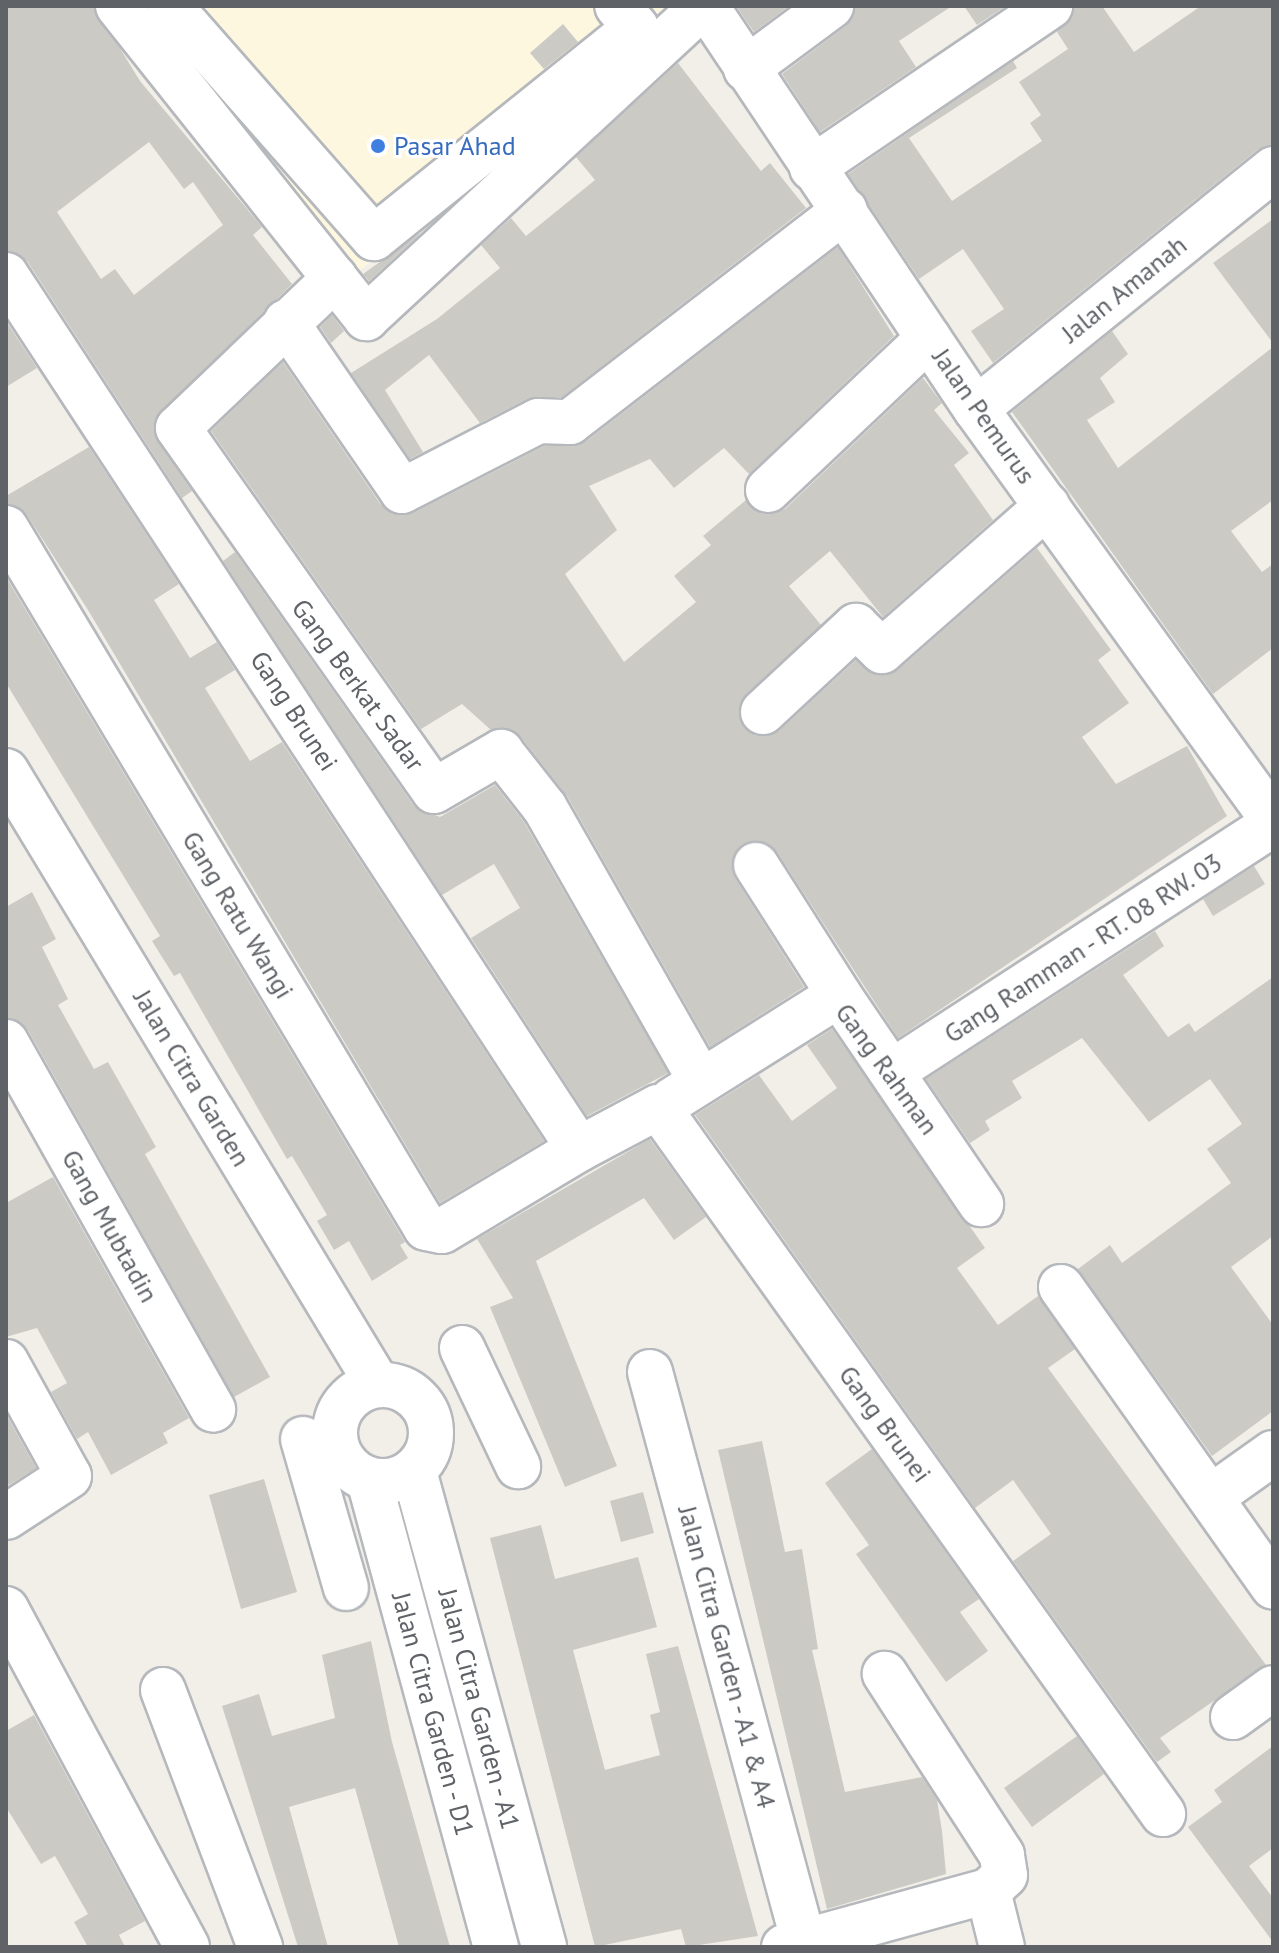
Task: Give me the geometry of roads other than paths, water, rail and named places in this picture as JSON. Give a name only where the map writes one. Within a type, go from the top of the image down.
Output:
[{"type":"street","points":[[118,6],[366,318],[704,6]]},
{"type":"street","points":[[170,6],[374,238],[638,13]]},
{"type":"street","name":"Jalan Pemurus","points":[[704,6],[812,168],[845,210],[976,409],[1273,822]]},
{"type":"street","points":[[746,69],[831,6]]},
{"type":"street","points":[[812,168],[1039,9]]},
{"type":"street","name":"Jalan Amanah","points":[[976,409],[1273,170]]},
{"type":"street","points":[[286,322],[402,491],[538,421],[570,422],[845,210]]},
{"type":"street","name":"Gang Brunei","points":[[6,275],[579,1149]]},
{"type":"street","name":"Gang Berkat Sadar","points":[[335,278],[178,428],[434,791],[501,752],[545,808],[694,1069]]},
{"type":"street","points":[[768,490],[929,338]]},
{"type":"street","points":[[763,712],[856,626],[882,651],[1047,506]]},
{"type":"street","name":"Gang Ratu Wangi","points":[[6,528],[426,1228],[442,1231],[579,1149]]},
{"type":"street","name":"Jalan Citra Garden","points":[[6,771],[378,1385]]},
{"type":"street","name":"Gang Ramman - RT. 08 RW. 03","points":[[893,1071],[1273,822]]},
{"type":"street","points":[[756,865],[839,995]]},
{"type":"street","name":"Gang Rahman","points":[[656,1109],[773,1042],[839,995],[981,1204]]},
{"type":"street","name":"Gang Mubtadin","points":[[6,1042],[213,1410]]},
{"type":"street","points":[[579,1149],[656,1109]]},
{"type":"street","name":"Gang Brunei","points":[[656,1109],[1163,1814]]},
{"type":"street","points":[[1061,1287],[1273,1586]]},
{"type":"street","points":[[6,1362],[66,1465],[63,1485],[6,1517]]},
{"type":"street","points":[[332,1468],[414,1471],[427,1418],[453,1378],[470,1363],[508,1448],[492,1444],[466,1449],[427,1418],[408,1392],[378,1385],[349,1398],[336,1420],[332,1468],[346,1588]]},
{"type":"street","name":"Jalan Citra Garden - A1 & A4","points":[[650,1372],[798,1945]]},
{"type":"street","points":[[1211,1497],[1273,1453]]},
{"type":"street","name":"Jalan Citra Garden - D1","points":[[332,1468],[496,1947]]},
{"type":"street","name":"Jalan Citra Garden - A1","points":[[414,1471],[544,1947]]},
{"type":"street","points":[[6,1609],[187,1947]]},
{"type":"street","points":[[885,1674],[1002,1855],[993,1888],[1002,1947]]},
{"type":"street","points":[[1233,1717],[1273,1688]]},
{"type":"street","points":[[163,1690],[260,1947]]},
{"type":"street","points":[[798,1945],[993,1888]]},
{"type":"place","name":"Pasar Ahad","points":[[378,146]]}]
